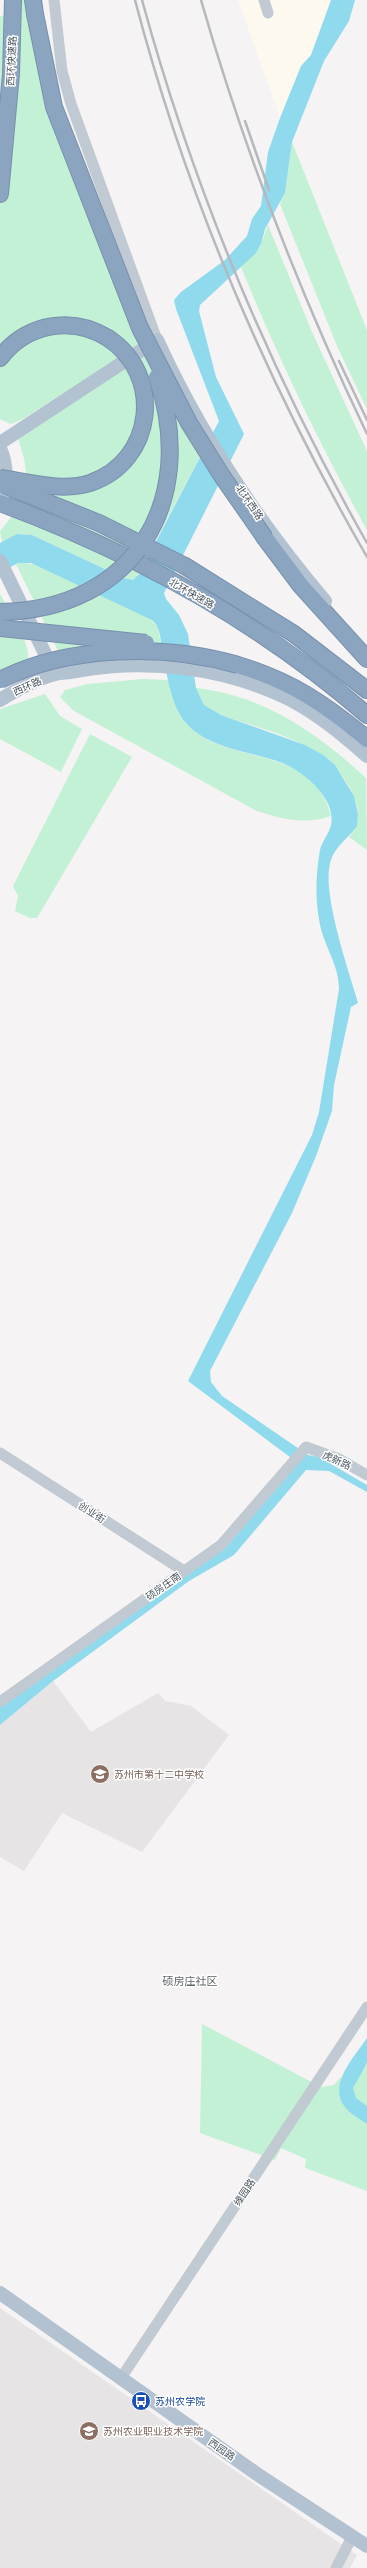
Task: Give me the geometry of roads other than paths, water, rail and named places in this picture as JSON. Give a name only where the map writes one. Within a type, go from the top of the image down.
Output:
[{"type":"highway","points":[[0,612],[41,609],[90,590],[109,578],[126,562],[152,528],[167,489],[171,437],[158,382],[140,328],[54,107],[34,7]]},
{"type":"highway","name":"西环快速路","points":[[0,194],[11,74],[13,8]]},
{"type":"highway","points":[[0,358],[20,338],[46,327],[65,325],[92,330],[114,342],[134,364],[143,384],[146,414],[142,433],[131,454],[113,471],[96,481],[64,487],[0,478]]},
{"type":"highway","points":[[140,328],[189,423],[222,476],[265,538],[310,596],[367,659]]},
{"type":"highway","name":"北环快速路","points":[[0,483],[99,523],[185,566],[294,634],[367,690]]},
{"type":"highway","name":"北环快速路","points":[[0,502],[91,540],[174,583],[285,651],[367,715]]},
{"type":"highway","points":[[0,628],[151,643],[238,665],[282,680],[308,694],[367,739]]},
{"type":"highway","points":[[0,680],[51,662],[98,653],[148,652],[213,658]]},
{"type":"main road","name":"北环西路","points":[[157,340],[177,384],[247,500],[306,579],[367,648]]},
{"type":"main road","points":[[0,442],[157,340]]},
{"type":"main road","points":[[0,448],[6,471],[4,489],[0,502]]},
{"type":"main road","points":[[3,566],[55,674],[108,666],[156,665],[199,671],[236,679],[288,699],[330,726],[367,756]]},
{"type":"main road","name":"西环路","points":[[0,700],[55,674]]},
{"type":"main road","name":"西园路","points":[[0,2293],[258,2474],[360,2542]]},
{"type":"street","points":[[54,0],[62,71],[71,104],[157,340]]},
{"type":"street","points":[[264,0],[268,13]]},
{"type":"street","name":"硕房庄南","points":[[0,1702],[221,1545],[305,1448]]},
{"type":"street","name":"虎新路","points":[[305,1448],[367,1474]]},
{"type":"street","name":"创业街","points":[[0,1453],[184,1571]]},
{"type":"street","name":"缘园路","points":[[121,2378],[367,2007]]},
{"type":"street","points":[[336,2568],[360,2542]]},
{"type":"water","points":[[331,0],[355,0],[349,21],[324,61],[292,142],[285,193],[265,229],[261,244],[256,253],[200,305],[199,311],[216,377],[244,434],[164,593],[166,599],[179,615],[188,634],[196,688],[204,705],[221,715],[305,745],[323,755],[335,765],[354,796],[358,814],[357,826],[333,855],[329,873],[329,890],[332,910],[358,1003],[351,1007],[334,1085],[332,1111],[316,1156],[292,1213],[210,1371],[211,1382],[222,1396],[308,1455],[319,1457],[367,1485],[367,1492],[329,1471],[306,1470],[234,1555],[189,1581],[53,1681],[0,1725],[0,1706],[227,1546],[298,1463],[188,1381],[312,1135],[319,1112],[339,989],[336,971],[323,937],[317,902],[317,876],[320,850],[331,825],[329,805],[317,787],[299,772],[282,763],[217,744],[194,731],[185,722],[173,699],[158,627],[152,620],[31,563],[18,563],[0,573],[0,543],[17,534],[32,535],[124,578],[133,580],[139,574],[219,421],[176,309],[174,300],[181,292],[225,260],[247,236],[252,219],[261,206],[268,152],[280,118],[301,66],[311,55]]},
{"type":"water","points":[[367,2038],[367,2063],[353,2088],[356,2098],[367,2106],[367,2124],[347,2110],[340,2098],[339,2089],[345,2071]]},
{"type":"railway","points":[[135,0],[179,145],[204,216],[233,286],[263,356],[296,424],[330,491],[367,557]]},
{"type":"railway","points":[[142,0],[185,141],[210,210],[238,279],[298,413],[367,543]]},
{"type":"railway","points":[[201,0],[236,111],[275,221],[296,275],[342,381],[367,434]]},
{"type":"railway","points":[[245,121],[269,190]]},
{"type":"railway","points":[[339,361],[367,420]]},
{"type":"place","name":"苏州市第十二中学校","points":[[100,1774]]},
{"type":"place","name":"苏州农学院","points":[[141,2401]]},
{"type":"place","name":"苏州农业职业技术学院","points":[[89,2431]]},
{"type":"district","name":"硕房庄社区","points":[[190,1981]]}]
